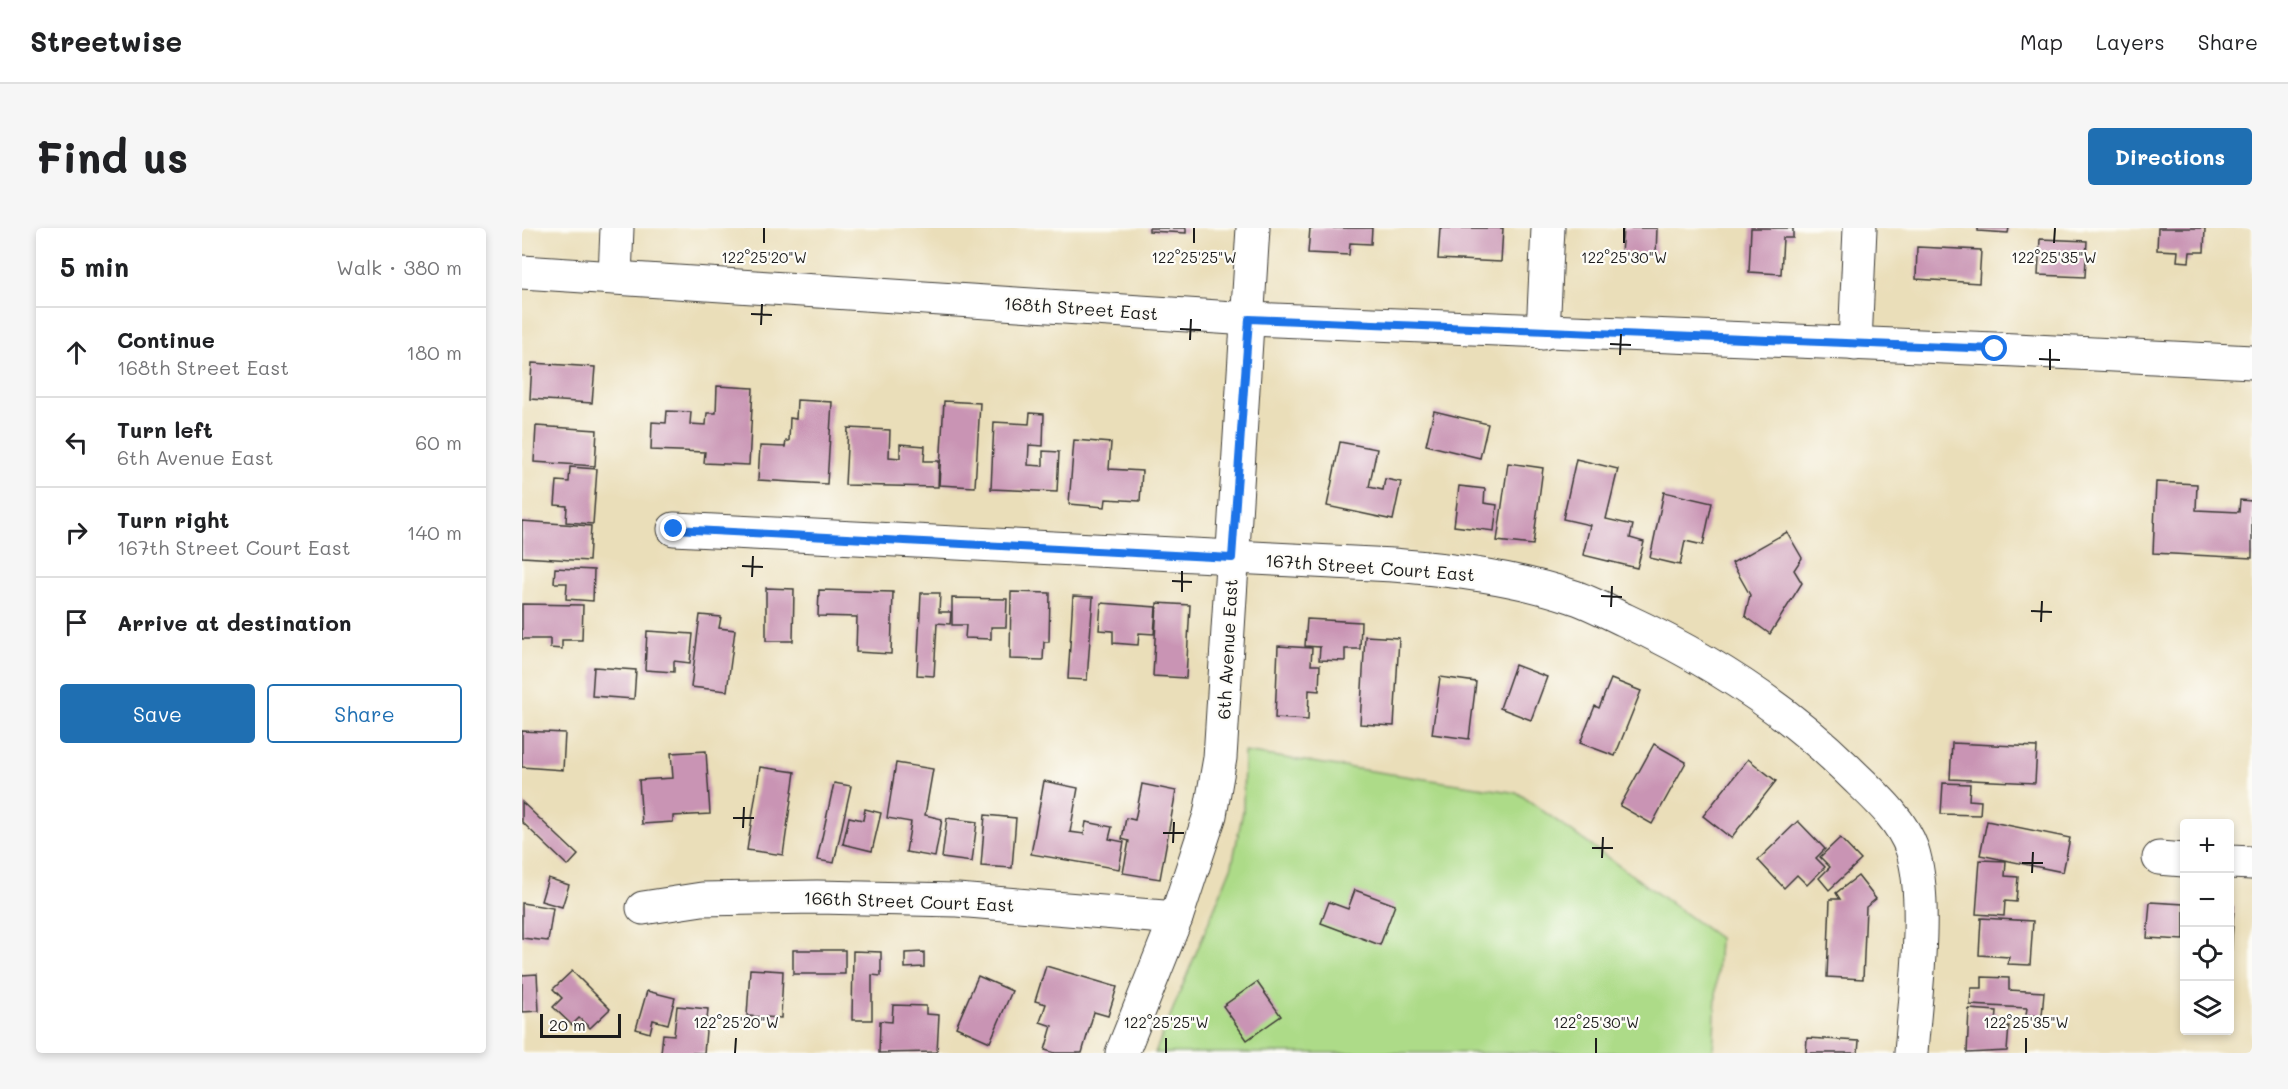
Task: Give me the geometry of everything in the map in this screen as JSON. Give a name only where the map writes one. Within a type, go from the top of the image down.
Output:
[{"type":"street","points":[[615,277],[617,228]]},
{"type":"street","name":"6th Avenue East","points":[[1122,1053],[1176,918],[1210,815],[1220,758],[1253,228]]},
{"type":"street","points":[[1543,333],[1548,228]]},
{"type":"street","points":[[1856,344],[1860,228]]},
{"type":"street","name":"168th Street East","points":[[522,272],[1249,319],[2252,362]]},
{"type":"street","name":"167th Street Court East","points":[[674,529],[1393,565],[1476,572],[1574,597],[1696,655],[1754,692],[1816,739],[1888,809],[1912,849],[1919,876],[1918,944],[1911,1053]]},
{"type":"street","points":[[2234,862],[2252,863]]},
{"type":"street","name":"166th Street Court East","points":[[643,908],[702,899],[817,897],[957,900],[1176,918]]},
{"type":"green space","points":[[1244,752],[1518,793],[1719,938],[1713,1053],[1155,1053],[1232,865],[1243,811]]},
{"type":"building","points":[[1149,228],[1186,228],[1186,233],[1149,231]]},
{"type":"building","points":[[1310,228],[1372,228],[1371,244],[1350,243],[1349,255],[1308,253]]},
{"type":"building","points":[[1440,228],[1503,228],[1501,262],[1438,259]]},
{"type":"building","points":[[1623,228],[1657,228],[1656,255],[1621,253]]},
{"type":"building","points":[[1751,228],[1793,228],[1793,238],[1783,238],[1781,274],[1749,272]]},
{"type":"building","points":[[1978,228],[2009,228],[2008,233],[1978,231]]},
{"type":"building","points":[[2158,228],[2205,228],[2204,252],[2190,252],[2189,262],[2177,261],[2178,251],[2157,250]]},
{"type":"building","points":[[2040,239],[2087,241],[2085,277],[2038,275]]},
{"type":"building","points":[[1917,247],[1981,250],[1979,283],[1916,279]]},
{"type":"building","points":[[532,363],[595,367],[592,403],[530,399]]},
{"type":"building","points":[[717,386],[753,388],[749,465],[704,463],[705,452],[651,450],[652,422],[666,423],[667,411],[691,412],[690,424],[706,425],[707,413],[716,413]]},
{"type":"building","points":[[797,400],[832,402],[827,484],[758,480],[760,446],[785,447],[786,441],[789,441],[790,418],[796,419]]},
{"type":"building","points":[[944,401],[980,403],[975,487],[939,485]]},
{"type":"building","points":[[1434,411],[1488,424],[1480,458],[1426,445]]},
{"type":"building","points":[[1030,413],[1044,414],[1043,446],[1029,445],[1028,465],[1043,466],[1043,451],[1059,452],[1057,492],[991,489],[994,422],[1029,424]]},
{"type":"building","points":[[536,426],[597,430],[595,466],[534,462]]},
{"type":"building","points":[[848,428],[890,430],[889,457],[900,458],[900,444],[925,446],[924,461],[939,461],[938,487],[845,485]]},
{"type":"building","points":[[1074,440],[1111,443],[1109,469],[1142,471],[1140,501],[1106,499],[1105,507],[1069,504]]},
{"type":"building","points":[[1340,442],[1377,449],[1369,487],[1383,490],[1385,479],[1401,482],[1393,520],[1327,506]]},
{"type":"building","points":[[1576,459],[1618,469],[1606,519],[1633,525],[1630,538],[1644,542],[1637,568],[1583,555],[1590,525],[1563,519]]},
{"type":"building","points":[[1508,463],[1543,468],[1533,545],[1497,541]]},
{"type":"building","points":[[570,467],[597,469],[593,524],[566,522],[567,506],[555,505],[557,481],[569,482]]},
{"type":"building","points":[[2156,482],[2197,484],[2196,510],[2239,512],[2240,500],[2252,501],[2252,558],[2153,553]]},
{"type":"building","points":[[1459,486],[1485,489],[1484,503],[1497,505],[1494,531],[1454,526]]},
{"type":"building","points":[[1664,492],[1712,503],[1703,545],[1685,541],[1680,565],[1650,558]]},
{"type":"building","points":[[522,521],[591,526],[589,561],[522,557]]},
{"type":"building","points":[[1787,532],[1802,558],[1794,570],[1802,583],[1770,634],[1745,616],[1750,595],[1732,563]]},
{"type":"building","points":[[555,568],[594,570],[593,601],[566,599],[567,583],[554,583]]},
{"type":"building","points":[[766,588],[794,589],[793,641],[766,641]]},
{"type":"building","points":[[819,590],[893,592],[891,654],[856,652],[857,617],[818,616]]},
{"type":"building","points":[[1011,592],[1050,593],[1049,642],[1044,642],[1043,660],[1010,659]]},
{"type":"building","points":[[921,593],[940,593],[939,612],[951,612],[950,624],[937,623],[934,676],[917,675]]},
{"type":"building","points":[[1073,596],[1093,597],[1087,680],[1068,679]]},
{"type":"building","points":[[952,598],[1007,599],[1006,627],[991,627],[991,639],[965,638],[966,625],[952,625]]},
{"type":"building","points":[[1101,603],[1156,607],[1154,634],[1139,633],[1138,645],[1113,643],[1113,631],[1099,630]]},
{"type":"building","points":[[1157,603],[1190,605],[1186,678],[1153,676]]},
{"type":"building","points":[[522,604],[583,605],[582,640],[562,640],[562,649],[550,648],[550,639],[522,639]]},
{"type":"building","points":[[700,615],[721,617],[719,628],[735,630],[727,691],[691,687]]},
{"type":"building","points":[[1307,619],[1361,622],[1360,649],[1345,649],[1345,661],[1319,660],[1320,647],[1305,646]]},
{"type":"building","points":[[647,631],[693,634],[690,663],[674,661],[674,672],[645,670]]},
{"type":"building","points":[[1365,636],[1399,638],[1394,726],[1360,724]]},
{"type":"building","points":[[1278,646],[1312,648],[1311,665],[1320,665],[1319,691],[1309,690],[1308,720],[1275,718]]},
{"type":"building","points":[[1515,665],[1547,677],[1531,720],[1500,708]]},
{"type":"building","points":[[594,667],[636,670],[634,699],[592,696]]},
{"type":"building","points":[[1440,677],[1476,682],[1469,739],[1432,734]]},
{"type":"building","points":[[1611,679],[1641,691],[1615,756],[1580,743],[1595,706],[1599,708]]},
{"type":"building","points":[[522,731],[565,733],[563,770],[522,767]]},
{"type":"building","points":[[1952,743],[2037,747],[2035,783],[1950,779]]},
{"type":"building","points":[[1654,744],[1686,762],[1652,824],[1620,806]]},
{"type":"building","points":[[706,751],[710,814],[673,816],[673,822],[642,824],[639,780],[673,778],[671,753]]},
{"type":"building","points":[[1748,759],[1776,781],[1731,838],[1703,816]]},
{"type":"building","points":[[896,763],[933,769],[925,815],[942,819],[935,857],[906,852],[911,822],[887,818]]},
{"type":"building","points":[[760,767],[795,772],[783,855],[747,850]]},
{"type":"building","points":[[1044,781],[1078,788],[1070,832],[1084,834],[1086,822],[1112,827],[1109,839],[1124,842],[1119,869],[1031,854]]},
{"type":"building","points":[[834,783],[851,786],[834,863],[817,860]]},
{"type":"building","points":[[1943,783],[1970,784],[1969,800],[1981,801],[1980,815],[1941,814]]},
{"type":"building","points":[[1142,784],[1176,791],[1160,879],[1123,873],[1129,841],[1122,839],[1126,818],[1135,820]]},
{"type":"building","points":[[522,802],[578,855],[568,866],[522,822]]},
{"type":"building","points":[[865,809],[881,813],[872,851],[843,844],[849,817],[863,820]]},
{"type":"building","points":[[985,815],[1016,818],[1012,868],[981,866]]},
{"type":"building","points":[[947,818],[977,822],[972,862],[942,858]]},
{"type":"building","points":[[1798,821],[1825,849],[1816,858],[1825,867],[1807,885],[1797,875],[1784,888],[1758,860]]},
{"type":"building","points":[[1987,821],[2070,838],[2063,872],[1980,855]]},
{"type":"building","points":[[1840,838],[1861,860],[1829,890],[1819,878],[1830,867],[1820,857]]},
{"type":"building","points":[[1980,860],[2006,861],[2005,876],[2018,877],[2016,902],[2005,901],[2004,916],[1976,914]]},
{"type":"building","points":[[1858,876],[1876,899],[1866,907],[1863,979],[1827,977],[1830,899],[1840,899],[1836,893]]},
{"type":"building","points":[[548,878],[569,885],[562,907],[541,901]]},
{"type":"building","points":[[1355,890],[1395,905],[1380,945],[1321,923],[1329,902],[1348,909]]},
{"type":"building","points":[[2150,902],[2180,904],[2180,940],[2147,938]]},
{"type":"building","points":[[522,903],[553,908],[548,941],[522,938]]},
{"type":"building","points":[[1981,918],[2033,921],[2030,965],[2008,964],[2009,957],[1979,955]]},
{"type":"building","points":[[793,950],[845,950],[845,974],[793,974]]},
{"type":"building","points":[[853,951],[881,952],[881,976],[872,975],[872,1020],[852,1020]]},
{"type":"building","points":[[924,952],[924,967],[905,968],[905,953]]},
{"type":"building","points":[[1046,966],[1117,987],[1108,1016],[1094,1012],[1082,1053],[1055,1053],[1045,1050],[1052,1026],[1040,1022],[1046,1004],[1035,1001]]},
{"type":"building","points":[[750,969],[783,971],[781,1018],[747,1016]]},
{"type":"building","points":[[572,971],[610,1009],[590,1028],[579,1018],[572,1025],[553,1007],[562,998],[553,989]]},
{"type":"building","points":[[537,974],[539,1011],[522,1012],[522,975]]},
{"type":"building","points":[[978,976],[1012,991],[990,1042],[956,1027]]},
{"type":"building","points":[[1982,977],[2009,978],[2009,990],[2044,992],[2042,1016],[2026,1015],[2027,1008],[1970,1005],[1971,988],[1982,988]]},
{"type":"building","points":[[1257,982],[1281,1016],[1247,1040],[1223,1006]]},
{"type":"building","points":[[647,991],[675,998],[668,1024],[653,1020],[650,1033],[636,1029]]},
{"type":"building","points":[[893,1005],[926,1006],[926,1014],[939,1015],[937,1052],[879,1053],[880,1021],[892,1022]]},
{"type":"building","points":[[677,1006],[708,1009],[704,1053],[661,1053],[663,1034],[674,1035]]},
{"type":"building","points":[[1969,1009],[1997,1011],[1996,1025],[2009,1026],[2007,1051],[1967,1053]]},
{"type":"building","points":[[1807,1038],[1859,1041],[1858,1053],[1806,1053]]},
{"type":"route","points":[[674,529],[1232,558],[1249,319],[1543,333],[1995,349]]}]
